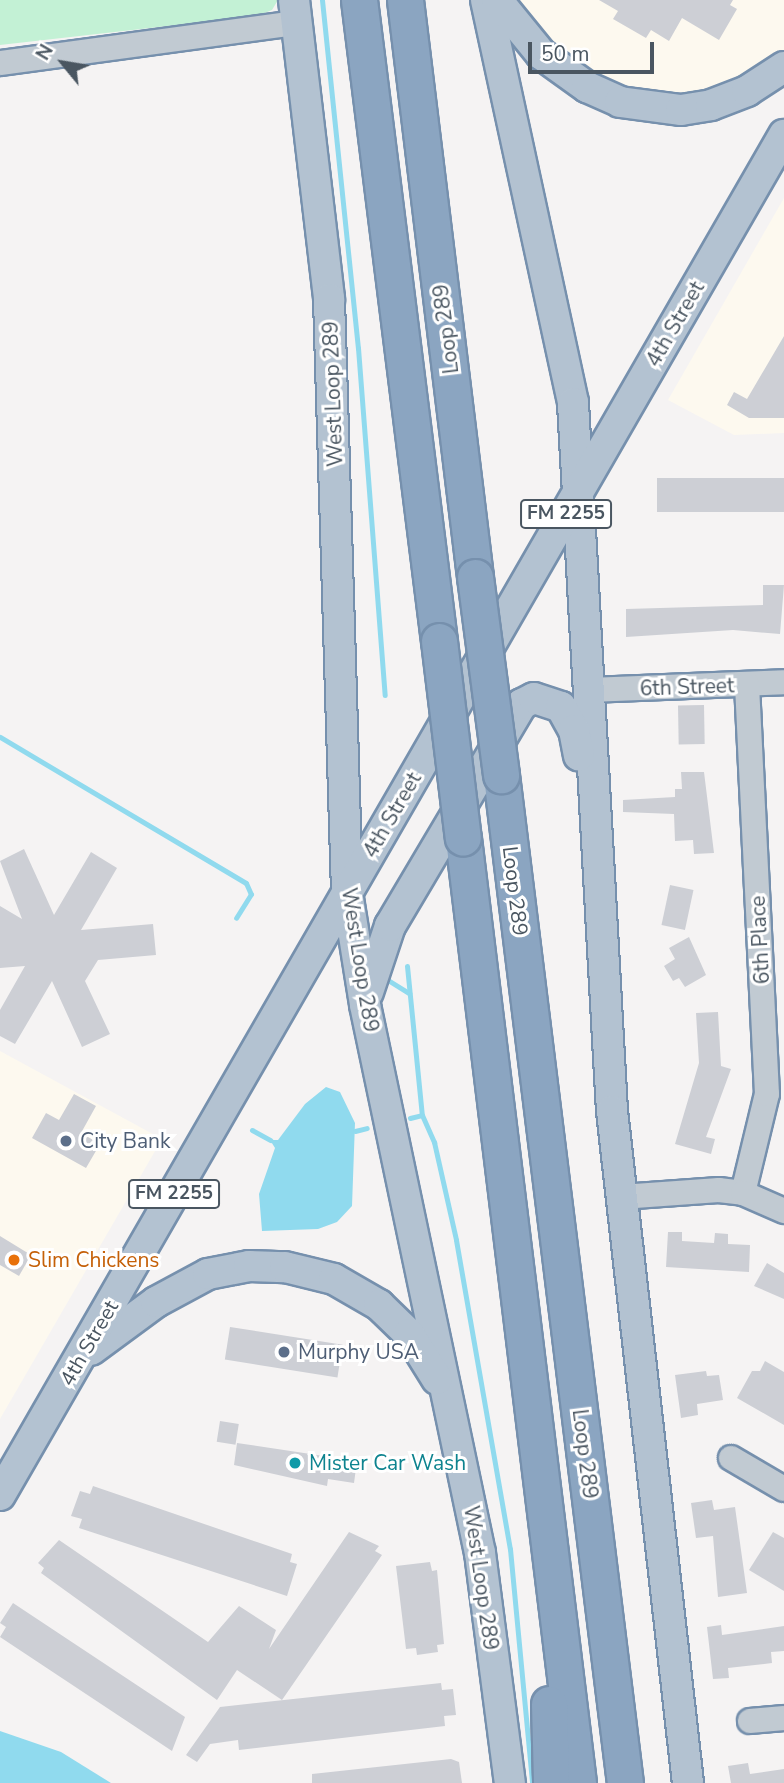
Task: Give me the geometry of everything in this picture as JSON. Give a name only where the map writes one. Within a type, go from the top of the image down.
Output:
[{"type":"highway","points":[[350,0],[368,74]]},
{"type":"highway","points":[[359,0],[578,1783]]},
{"type":"highway","name":"Loop 289","points":[[405,0],[625,1783]]},
{"type":"highway","points":[[418,0],[421,123]]},
{"type":"highway","points":[[536,1445],[550,1639],[551,1783]]},
{"type":"highway","points":[[595,1535],[650,1783]]},
{"type":"main road","points":[[485,0],[566,364],[589,690],[595,853],[621,1197],[688,1783]]},
{"type":"main road","points":[[497,0],[541,54],[576,80],[620,102],[681,110],[711,105],[747,91],[784,67]]},
{"type":"main road","name":"West Loop 289","points":[[295,12],[329,299],[347,892],[365,1005],[452,1407],[480,1553],[510,1783]]},
{"type":"main road","name":"4th Street","points":[[0,1495],[784,135]]},
{"type":"main road","points":[[365,1005],[375,960],[390,926],[522,704],[534,698],[561,707],[574,730],[595,853]]},
{"type":"main road","points":[[82,1356],[156,1302],[208,1274],[249,1266],[304,1269],[348,1286],[395,1319],[420,1349],[452,1407]]},
{"type":"street","points":[[0,63],[295,12]]},
{"type":"street","name":"6th Street","points":[[589,690],[784,682]]},
{"type":"street","name":"6th Place","points":[[743,1193],[767,1094],[748,937],[747,684]]},
{"type":"street","points":[[621,1197],[690,1189],[743,1193],[784,1211]]},
{"type":"street","points":[[730,1458],[784,1489]]},
{"type":"street","points":[[750,1721],[784,1718]]},
{"type":"shaded area","points":[[513,0],[784,0],[784,52],[741,80],[710,90],[675,95],[624,89],[561,58]]},
{"type":"shaded area","points":[[784,198],[784,433],[734,435],[668,400]]},
{"type":"shaded area","points":[[0,1051],[162,1139],[0,1419]]},
{"type":"green space","points":[[0,0],[278,0],[272,10],[257,16],[0,45]]},
{"type":"water","points":[[326,1087],[340,1092],[355,1123],[352,1206],[337,1222],[318,1229],[262,1231],[259,1194],[275,1148],[270,1140],[278,1140],[305,1104]]},
{"type":"water","points":[[0,1731],[61,1752],[111,1783],[0,1783]]},
{"type":"building","points":[[599,0],[733,0],[730,5],[737,9],[719,40],[682,18],[669,41],[651,30],[646,38],[613,19],[618,11]]},
{"type":"building","points":[[784,336],[784,418],[749,418],[727,405],[734,392],[747,399]]},
{"type":"building","points":[[657,478],[784,478],[784,512],[657,512]]},
{"type":"building","points":[[763,585],[784,585],[780,634],[733,630],[626,637],[626,609],[763,605]]},
{"type":"building","points":[[678,705],[704,705],[705,744],[679,744]]},
{"type":"building","points":[[681,772],[704,772],[714,853],[694,854],[693,840],[675,841],[674,814],[623,812],[623,800],[675,797],[675,789],[682,789]]},
{"type":"building","points":[[24,849],[54,915],[91,852],[117,868],[81,930],[153,924],[156,955],[98,960],[85,981],[110,1034],[82,1047],[52,981],[15,1044],[0,1036],[0,1010],[25,966],[0,968],[0,906],[22,919],[0,861]]},
{"type":"building","points":[[670,885],[693,890],[685,930],[661,925]]},
{"type":"building","points":[[689,937],[706,975],[685,987],[679,978],[673,981],[664,966],[675,959],[669,948]]},
{"type":"building","points":[[718,1012],[721,1066],[731,1069],[706,1137],[715,1139],[711,1154],[675,1144],[699,1063],[696,1013]]},
{"type":"building","name":"City Bank","points":[[74,1094],[96,1106],[81,1133],[100,1144],[86,1168],[32,1138],[46,1113],[59,1120]]},
{"type":"building","points":[[668,1232],[682,1232],[682,1241],[714,1243],[715,1233],[728,1234],[728,1244],[750,1245],[749,1272],[666,1267]]},
{"type":"building","name":"Slim Chickens","points":[[0,1236],[31,1255],[19,1276],[0,1265]]},
{"type":"building","points":[[767,1263],[784,1273],[784,1299],[754,1286]]},
{"type":"building","name":"Murphy USA","points":[[230,1327],[343,1345],[337,1377],[225,1360]]},
{"type":"building","points":[[765,1361],[784,1372],[784,1425],[737,1398],[752,1371],[760,1371]]},
{"type":"building","points":[[706,1371],[707,1376],[719,1375],[723,1400],[697,1404],[698,1415],[681,1418],[675,1375]]},
{"type":"building","points":[[220,1421],[239,1424],[235,1445],[217,1442]]},
{"type":"building","name":"Mister Car Wash","points":[[237,1443],[357,1461],[354,1483],[328,1479],[327,1486],[234,1465]]},
{"type":"building","points":[[93,1486],[292,1554],[290,1562],[297,1564],[287,1596],[79,1528],[82,1519],[71,1516],[80,1491],[90,1494]]},
{"type":"building","points":[[712,1500],[714,1510],[735,1507],[747,1593],[718,1597],[713,1536],[696,1538],[691,1503]]},
{"type":"building","points":[[349,1532],[379,1546],[375,1551],[382,1555],[282,1700],[237,1670],[217,1700],[41,1573],[44,1568],[38,1563],[59,1540],[208,1642],[239,1606],[276,1630],[269,1649]]},
{"type":"building","points":[[773,1532],[784,1538],[784,1591],[749,1570]]},
{"type":"building","points":[[430,1562],[432,1571],[437,1570],[444,1644],[437,1645],[438,1652],[417,1655],[416,1648],[406,1649],[396,1566]]},
{"type":"building","points":[[13,1603],[185,1717],[172,1751],[0,1637],[6,1627],[0,1623]]},
{"type":"building","points":[[721,1625],[722,1635],[784,1626],[784,1651],[771,1652],[772,1663],[728,1668],[729,1678],[713,1679],[707,1627]]},
{"type":"building","points":[[441,1683],[442,1690],[453,1689],[456,1715],[444,1716],[445,1726],[239,1750],[238,1740],[210,1744],[197,1762],[186,1755],[220,1707]]},
{"type":"building","points":[[451,1759],[459,1762],[462,1783],[312,1783],[312,1774]]},
{"type":"building","points":[[748,1763],[750,1774],[784,1769],[784,1783],[731,1783],[728,1766]]},
{"type":"waterway","points":[[322,0],[358,348],[385,695]]},
{"type":"waterway","points":[[0,737],[246,883],[251,894],[236,918]]},
{"type":"waterway","points":[[407,966],[422,1115]]},
{"type":"waterway","points":[[383,977],[409,993]]},
{"type":"waterway","points":[[410,1118],[422,1115],[434,1142],[456,1240],[510,1549],[532,1783]]},
{"type":"waterway","points":[[355,1131],[367,1128]]},
{"type":"waterway","points":[[252,1130],[270,1140]]},
{"type":"place","name":"City Bank","points":[[66,1141]]},
{"type":"place","name":"Slim Chickens","points":[[14,1260]]},
{"type":"place","name":"Murphy USA","points":[[284,1352]]},
{"type":"place","name":"Mister Car Wash","points":[[295,1463]]}]
